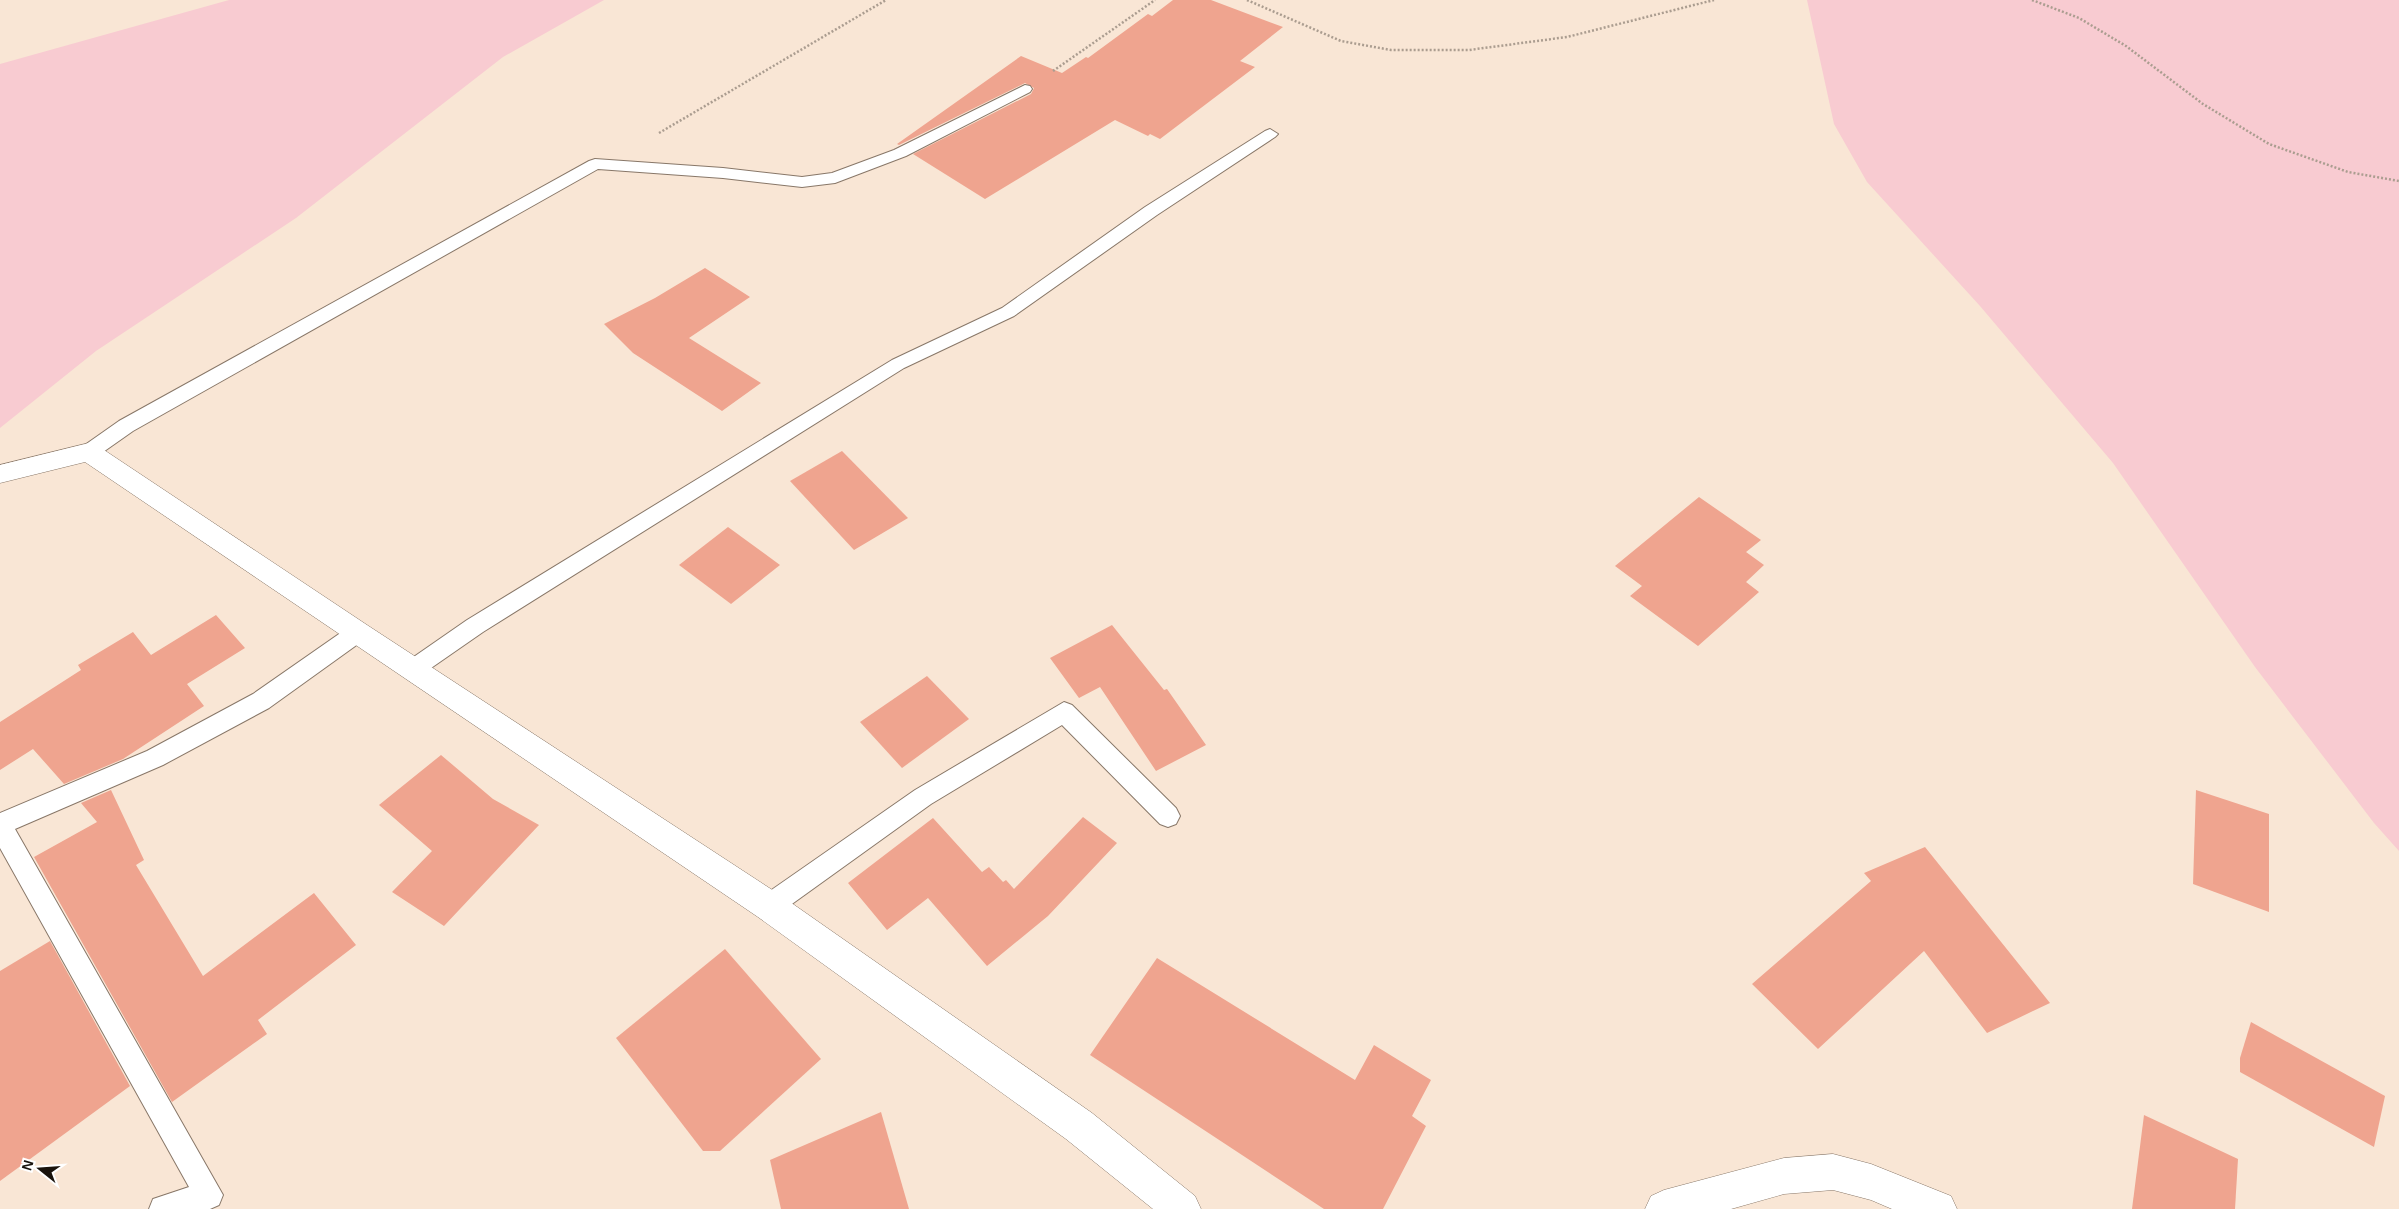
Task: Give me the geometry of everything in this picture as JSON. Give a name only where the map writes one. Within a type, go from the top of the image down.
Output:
[{"type":"street","points":[[0,474],[89,452],[357,633],[769,906],[1080,1126],[1182,1209]]},
{"type":"street","points":[[1664,1209],[1784,1176],[1833,1172],[1871,1182],[1938,1209]]},
{"type":"lane","points":[[89,452],[126,426],[595,164],[723,173],[802,182],[835,178],[900,153],[1025,89]]},
{"type":"lane","points":[[413,669],[475,626],[898,364],[1008,312],[1151,211],[1270,134]]},
{"type":"lane","points":[[163,1209],[209,1195],[0,824],[155,758],[261,701],[357,633]]},
{"type":"lane","points":[[769,906],[923,797],[1064,712],[1168,816]]},
{"type":"path","points":[[595,164],[670,128],[886,0]]},
{"type":"path","points":[[1025,89],[1155,0]]},
{"type":"path","points":[[1248,0],[1341,41],[1391,50],[1469,50],[1567,37],[1714,0]]},
{"type":"path","points":[[2032,0],[2079,18],[2126,46],[2203,104],[2269,144],[2348,172],[2399,181]]},
{"type":"shaded area","points":[[229,0],[604,0],[503,57],[296,218],[96,351],[0,428],[0,64]]},
{"type":"shaded area","points":[[1807,0],[2399,0],[2399,851],[2374,823],[2255,667],[2113,463],[1980,306],[1867,182],[1834,124]]},
{"type":"building","points":[[1173,0],[1211,0],[1283,27],[1240,61],[1255,67],[1160,139],[1150,134],[1148,136],[1115,120],[985,199],[913,154],[1031,94],[1034,88],[1025,83],[899,145],[897,144],[1021,56],[1062,73],[1086,57],[1088,58],[1148,14],[1152,16]]},
{"type":"building","points":[[705,268],[750,297],[689,338],[761,383],[722,411],[633,353],[604,324],[655,298]]},
{"type":"building","points":[[842,451],[908,518],[854,550],[790,481]]},
{"type":"building","points":[[1699,497],[1761,540],[1746,552],[1764,565],[1746,582],[1759,592],[1698,646],[1630,596],[1642,586],[1615,566]]},
{"type":"building","points":[[728,527],[780,565],[731,604],[679,565]]},
{"type":"building","points":[[216,615],[245,648],[187,684],[204,706],[123,759],[64,784],[33,749],[0,770],[0,722],[81,670],[78,665],[133,632],[151,655]]},
{"type":"building","points":[[1112,625],[1164,690],[1167,689],[1206,745],[1156,771],[1100,687],[1079,698],[1050,658]]},
{"type":"building","points":[[927,676],[969,719],[902,768],[860,722]]},
{"type":"building","points":[[441,755],[493,799],[539,825],[444,926],[392,892],[432,851],[379,805]]},
{"type":"building","points":[[111,790],[144,860],[136,865],[203,976],[314,893],[356,945],[258,1020],[267,1034],[172,1102],[34,857],[97,822],[81,803]]},
{"type":"building","points":[[2196,790],[2269,814],[2269,912],[2193,884]]},
{"type":"building","points":[[1083,817],[1117,843],[1048,916],[987,966],[928,898],[887,930],[848,883],[933,818],[982,872],[989,867],[1003,882],[1006,880],[1014,889]]},
{"type":"building","points":[[1925,847],[2050,1003],[1987,1033],[1924,951],[1818,1049],[1752,984],[1871,881],[1864,873]]},
{"type":"building","points":[[50,941],[130,1086],[0,1181],[0,971]]},
{"type":"building","points":[[725,949],[821,1059],[720,1151],[703,1151],[616,1038]]},
{"type":"building","points":[[1157,958],[1355,1080],[1374,1045],[1431,1080],[1412,1116],[1426,1126],[1383,1209],[1324,1209],[1090,1055]]},
{"type":"building","points":[[2251,1022],[2385,1096],[2374,1147],[2240,1072],[2240,1058]]},
{"type":"building","points":[[881,1112],[909,1209],[781,1209],[770,1160]]},
{"type":"building","points":[[2144,1115],[2238,1159],[2235,1209],[2132,1209]]}]
